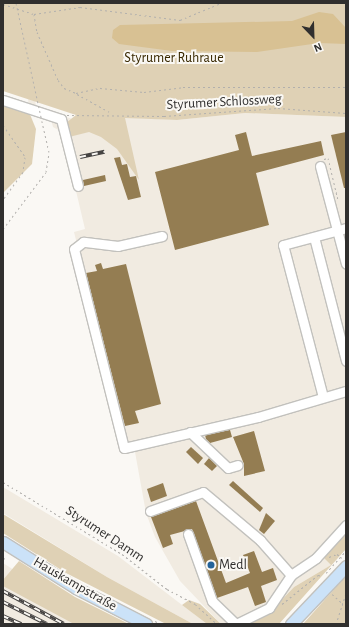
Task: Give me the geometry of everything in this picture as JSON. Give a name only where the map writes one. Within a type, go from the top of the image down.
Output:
[{"type":"main road","name":"Hauskampstraße","points":[[3,543],[76,588],[146,624]]},
{"type":"main road","points":[[292,624],[310,604],[324,581],[345,558]]},
{"type":"lane","points":[[3,100],[61,119],[78,186]]},
{"type":"lane","points":[[320,166],[342,229],[346,264]]},
{"type":"lane","points":[[323,397],[283,245],[342,229]]},
{"type":"lane","points":[[162,236],[118,246],[83,242],[74,252],[124,448],[258,417],[346,391]]},
{"type":"lane","points":[[314,237],[346,360]]},
{"type":"lane","points":[[190,432],[228,468],[238,465]]},
{"type":"lane","points":[[150,511],[203,492],[260,540],[291,575]]},
{"type":"lane","points":[[188,534],[212,601],[236,624],[269,608],[278,598],[291,575],[316,558],[346,525]]},
{"type":"path","points":[[3,229],[46,172],[49,152],[41,117],[40,102],[16,3]]},
{"type":"path","points":[[3,4],[34,14],[80,8],[180,20],[222,3]]},
{"type":"path","points":[[34,14],[37,32],[58,80],[64,88],[76,93],[111,114]]},
{"type":"path","points":[[76,93],[100,88],[144,92],[184,87],[346,87]]},
{"type":"path","points":[[40,102],[44,110]]},
{"type":"path","name":"Styrumer Schlossweg","points":[[65,114],[103,113],[164,116],[272,108],[346,114]]},
{"type":"path","points":[[3,125],[25,157],[23,172],[3,200]]},
{"type":"path","name":"Styrumer Damm","points":[[3,482],[122,554],[171,592],[195,604],[217,624]]},
{"type":"path","points":[[3,558],[9,556]]},
{"type":"path","points":[[329,557],[345,558]]},
{"type":"path","points":[[324,581],[345,558]]},
{"type":"path","points":[[279,606],[318,575],[342,603]]},
{"type":"path","points":[[336,624],[346,592]]},
{"type":"shaded area","points":[[319,12],[333,14],[346,28],[346,44],[319,43],[257,52],[172,51],[119,44],[112,38],[113,30],[120,25],[292,21]]},
{"type":"shaded area","points":[[28,97],[35,101],[37,109],[73,119],[77,115],[177,120],[245,113],[346,117],[346,519],[318,552],[331,565],[294,587],[273,609],[246,624],[221,624],[180,581],[155,537],[146,513],[135,452],[128,447],[74,232],[85,229],[62,132],[53,127],[51,119],[29,112]]},
{"type":"shaded area","points":[[3,487],[118,556],[207,624],[193,624],[107,577],[3,513]]},
{"type":"shaded area","points":[[3,563],[75,609],[106,624],[3,624]]},
{"type":"green space","name":"Styrumer Ruhraue","points":[[3,3],[346,3],[346,117],[245,113],[177,120],[125,118],[139,180],[117,149],[101,137],[89,132],[69,137],[66,123],[76,115],[3,91]]},
{"type":"green space","points":[[3,105],[29,112],[36,129],[32,164],[3,193]]},
{"type":"green space","points":[[3,514],[107,577],[193,624],[166,624],[66,573],[3,533]]},
{"type":"green space","points":[[346,532],[346,549],[279,624],[246,624],[273,609],[294,587],[331,565],[324,558]]},
{"type":"green space","points":[[19,561],[75,597],[129,624],[74,624],[3,586],[3,580]]},
{"type":"green space","points":[[346,576],[346,624],[303,624],[345,577]]},
{"type":"green space","points":[[189,600],[200,604],[221,624],[207,624],[182,605]]},
{"type":"building","points":[[246,132],[252,156],[321,141],[324,155],[256,173],[269,225],[175,250],[155,172],[239,150],[235,135]]},
{"type":"building","points":[[346,132],[346,188],[344,188],[331,135]]},
{"type":"building","points":[[120,157],[122,165],[127,164],[130,177],[136,176],[141,197],[128,200],[114,158]]},
{"type":"building","points":[[105,175],[106,181],[84,186],[83,180]]},
{"type":"building","points":[[101,263],[103,269],[126,264],[161,404],[135,411],[139,423],[125,426],[86,273],[97,271],[95,265]]},
{"type":"building","points":[[230,430],[232,437],[210,443],[206,439],[205,435]]},
{"type":"building","points":[[254,431],[265,471],[244,476],[244,464],[233,437]]},
{"type":"building","points":[[191,447],[203,458],[198,464],[186,452]]},
{"type":"building","points":[[209,458],[217,466],[212,471],[204,464]]},
{"type":"building","points":[[233,481],[263,508],[260,512],[229,485]]},
{"type":"building","points":[[163,483],[167,496],[151,502],[147,489]]},
{"type":"building","points":[[196,501],[226,583],[250,573],[243,555],[254,551],[262,572],[273,568],[277,580],[261,586],[266,602],[255,606],[248,587],[217,598],[192,529],[170,535],[173,544],[163,548],[151,517]]},
{"type":"building","points":[[266,513],[275,521],[264,534],[259,530]]},
{"type":"railway","points":[[80,157],[104,152]]},
{"type":"railway","points":[[3,591],[64,624]]},
{"type":"railway","points":[[3,602],[47,624]]},
{"type":"railway","points":[[3,616],[21,624]]},
{"type":"place","name":"Medl","points":[[211,565]]}]
